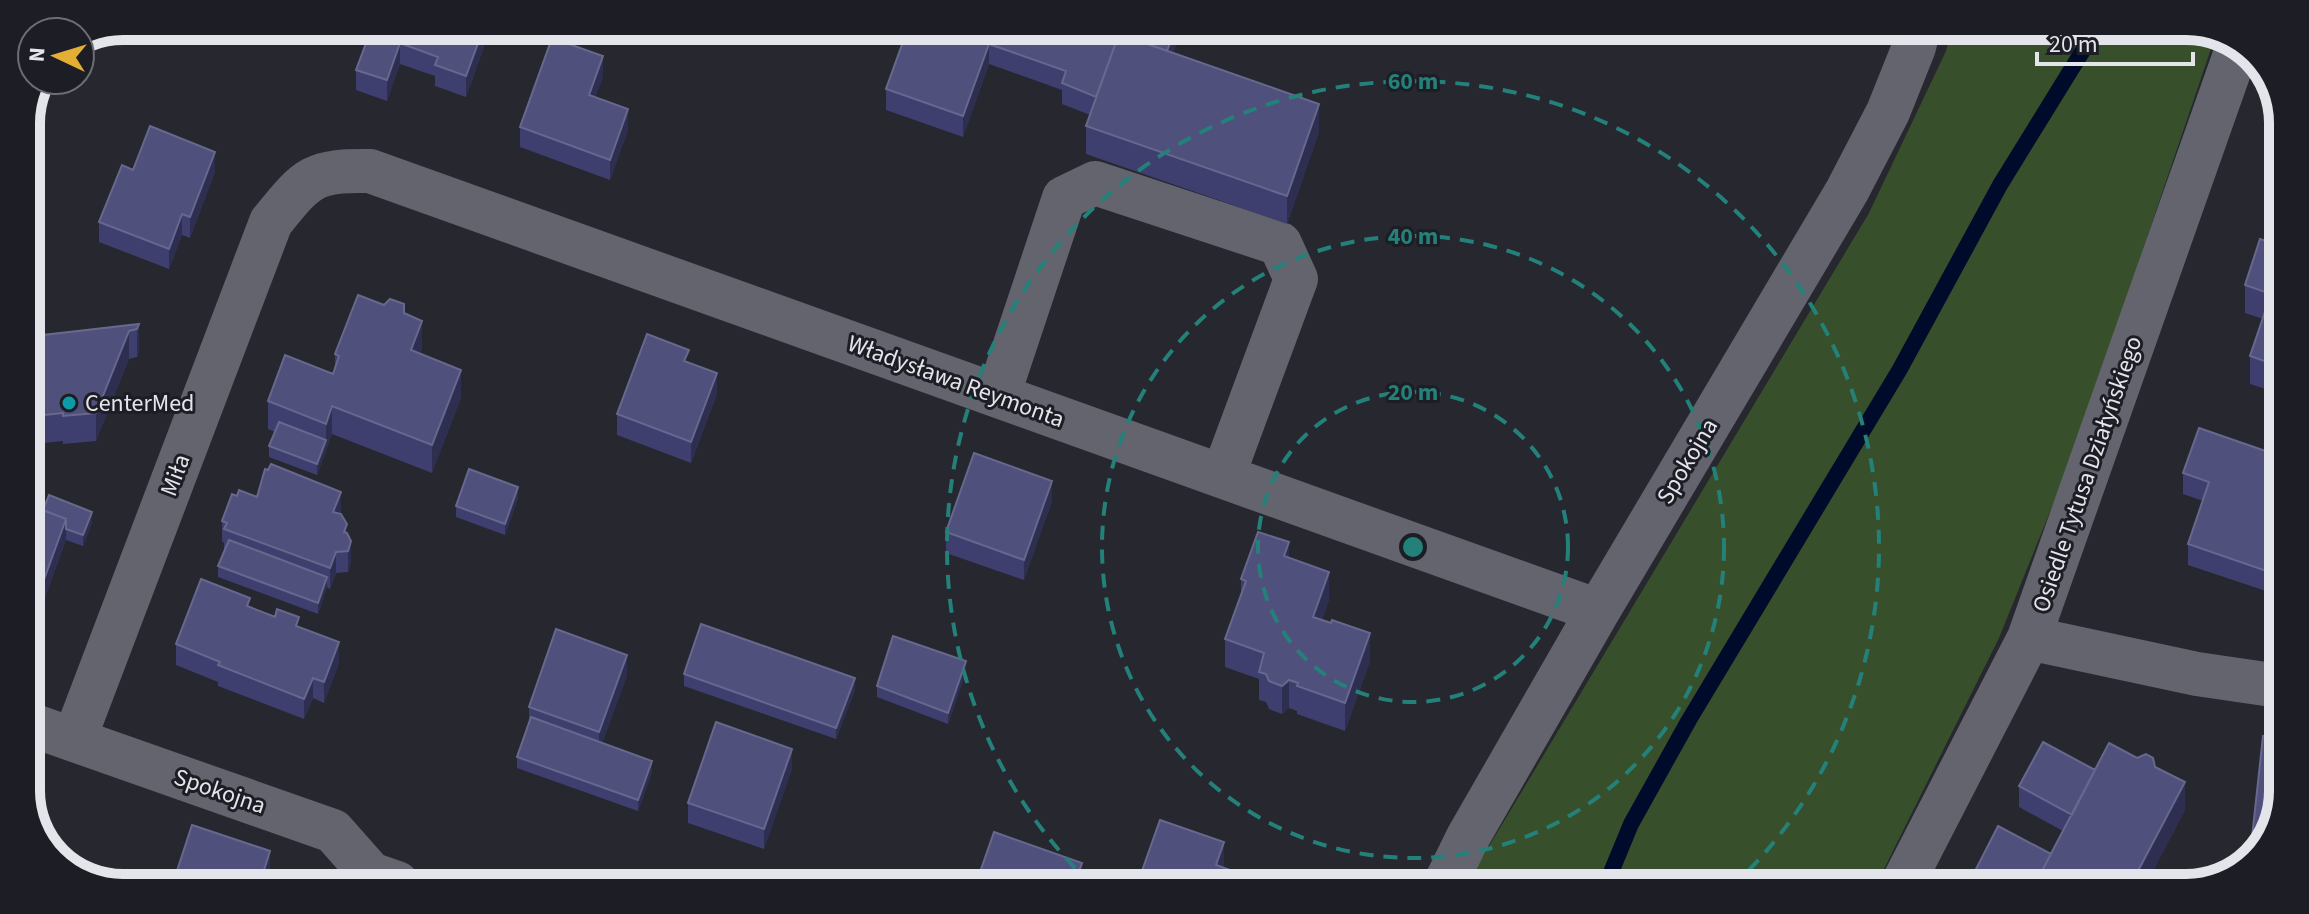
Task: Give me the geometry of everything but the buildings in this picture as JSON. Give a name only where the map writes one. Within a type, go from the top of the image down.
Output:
[{"type":"street","name":"Spokojna","points":[[1450,874],[1598,611],[1847,191],[1888,112],[1916,40]]},
{"type":"street","name":"Osiedle Tytusa Działyńskiego","points":[[1908,874],[2029,638],[2234,56]]},
{"type":"street","name":"Władysława Reymonta","points":[[312,177],[336,170],[370,171],[1598,611]]},
{"type":"street","name":"Miła","points":[[74,740],[271,222],[312,177]]},
{"type":"street","points":[[998,396],[1064,198],[1095,183],[1280,244],[1296,279],[1223,476]]},
{"type":"street","points":[[2029,638],[2197,674],[2269,685]]},
{"type":"street","name":"Spokojna","points":[[40,728],[333,831],[372,874]]},
{"type":"green space","points":[[1949,40],[2186,40],[2213,44],[2075,450],[1999,638],[1881,874],[1472,874],[1869,213]]},
{"type":"waterway","points":[[1610,874],[1631,824],[1689,720],[1900,369],[2000,185],[2089,40]]},
{"type":"place","name":"CenterMed","points":[[69,403]]}]
